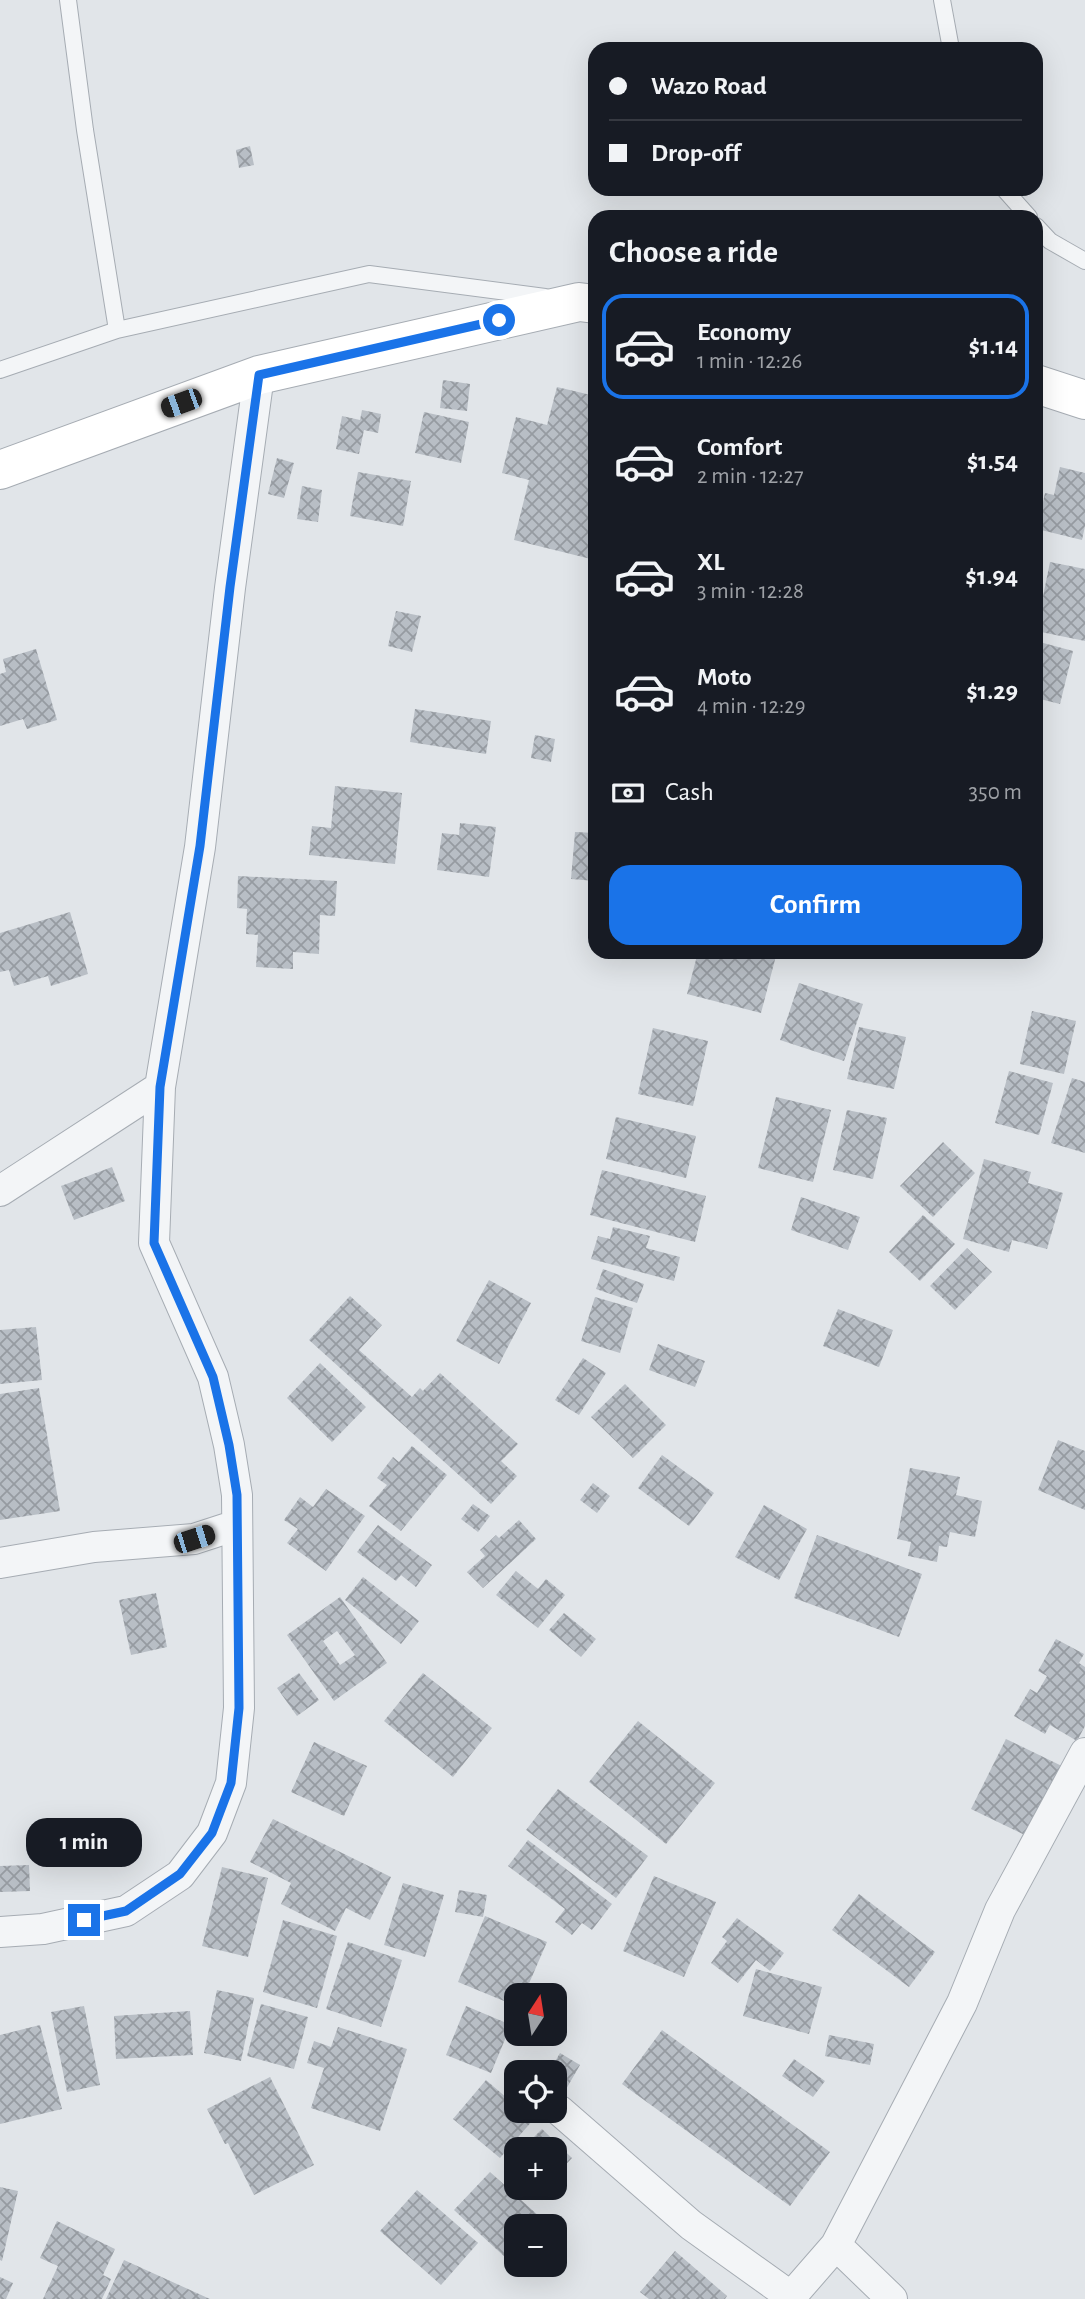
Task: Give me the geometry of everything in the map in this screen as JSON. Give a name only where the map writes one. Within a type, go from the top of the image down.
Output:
[{"type":"main road","points":[[0,470],[259,375],[587,303]]},
{"type":"main road","points":[[1043,386],[1085,400]]},
{"type":"street","points":[[0,1931],[43,1929],[126,1911],[180,1874],[212,1833],[231,1783],[239,1708],[237,1495],[229,1445],[213,1377],[154,1243],[160,1087],[200,846],[230,587],[259,375]]},
{"type":"street","points":[[0,1191],[160,1087]]},
{"type":"street","points":[[0,1563],[94,1547],[194,1539],[237,1525]]},
{"type":"street","points":[[567,2117],[691,2225],[790,2298],[836,2245],[962,2003],[1000,1910],[1085,1753]]},
{"type":"street","points":[[836,2245],[892,2299]]},
{"type":"lane","points":[[68,0],[85,130],[117,330]]},
{"type":"lane","points":[[943,0],[950,42]]},
{"type":"lane","points":[[1010,196],[1022,210]]},
{"type":"lane","points":[[1043,234],[1050,242],[1085,261]]},
{"type":"lane","points":[[0,370],[117,330],[369,274],[587,303]]},
{"type":"building","points":[[250,146],[254,165],[239,168],[236,150]]},
{"type":"building","points":[[443,380],[470,384],[467,411],[440,408]]},
{"type":"building","points":[[557,387],[588,394],[588,558],[514,540],[529,480],[502,473],[516,417],[547,425]]},
{"type":"building","points":[[362,410],[381,414],[378,433],[364,430],[359,454],[336,449],[342,416],[360,420]]},
{"type":"building","points":[[424,412],[469,422],[461,463],[415,453]]},
{"type":"building","points":[[277,458],[294,463],[284,498],[268,494]]},
{"type":"building","points":[[1060,467],[1085,473],[1085,526],[1082,540],[1043,530],[1045,493],[1054,495]]},
{"type":"building","points":[[358,472],[411,481],[403,526],[350,516]]},
{"type":"building","points":[[302,486],[322,490],[318,522],[297,519]]},
{"type":"building","points":[[1050,562],[1085,569],[1085,641],[1043,632],[1043,596]]},
{"type":"building","points":[[396,611],[421,616],[412,652],[388,646]]},
{"type":"building","points":[[1043,643],[1073,651],[1060,704],[1043,700]]},
{"type":"building","points":[[36,649],[57,720],[27,729],[23,719],[0,726],[0,674],[6,672],[3,659]]},
{"type":"building","points":[[415,709],[491,721],[486,754],[410,742]]},
{"type":"building","points":[[535,735],[555,739],[551,762],[531,758]]},
{"type":"building","points":[[335,786],[402,793],[395,864],[309,855],[312,826],[331,828]]},
{"type":"building","points":[[460,823],[496,827],[489,877],[437,870],[442,833],[459,835]]},
{"type":"building","points":[[575,832],[588,833],[588,880],[571,879]]},
{"type":"building","points":[[238,876],[337,881],[335,916],[320,915],[319,954],[293,952],[293,969],[256,967],[258,935],[246,934],[247,909],[237,908]]},
{"type":"building","points":[[70,912],[88,974],[51,986],[48,976],[14,986],[9,970],[0,972],[0,933]]},
{"type":"building","points":[[696,959],[775,959],[761,1013],[687,994]]},
{"type":"building","points":[[799,983],[863,1004],[844,1061],[780,1040]]},
{"type":"building","points":[[1032,1011],[1076,1021],[1064,1074],[1020,1064]]},
{"type":"building","points":[[859,1027],[906,1037],[894,1089],[847,1079]]},
{"type":"building","points":[[653,1028],[708,1041],[693,1106],[638,1094]]},
{"type":"building","points":[[1009,1071],[1053,1083],[1039,1135],[995,1123]]},
{"type":"building","points":[[1072,1078],[1085,1082],[1085,1153],[1051,1143]]},
{"type":"building","points":[[776,1097],[831,1110],[813,1182],[758,1168]]},
{"type":"building","points":[[847,1110],[887,1118],[873,1179],[833,1170]]},
{"type":"building","points":[[616,1117],[696,1136],[686,1178],[606,1159]]},
{"type":"building","points":[[943,1142],[975,1173],[933,1217],[900,1186]]},
{"type":"building","points":[[984,1159],[1031,1172],[1028,1183],[1063,1193],[1047,1249],[1012,1240],[1009,1252],[963,1239]]},
{"type":"building","points":[[112,1167],[125,1201],[74,1220],[61,1186]]},
{"type":"building","points":[[602,1170],[706,1196],[695,1242],[590,1215]]},
{"type":"building","points":[[801,1197],[860,1217],[848,1250],[791,1230]]},
{"type":"building","points":[[923,1215],[955,1244],[920,1281],[889,1252]]},
{"type":"building","points":[[613,1227],[650,1236],[646,1248],[680,1257],[674,1281],[591,1259],[598,1236],[610,1239]]},
{"type":"building","points":[[967,1248],[992,1272],[955,1310],[930,1286]]},
{"type":"building","points":[[603,1269],[644,1284],[637,1303],[596,1289]]},
{"type":"building","points":[[489,1280],[531,1303],[499,1364],[456,1341]]},
{"type":"building","points":[[350,1296],[382,1325],[359,1350],[412,1397],[420,1388],[423,1391],[440,1373],[518,1444],[501,1461],[517,1476],[491,1504],[309,1340]]},
{"type":"building","points":[[595,1297],[633,1308],[620,1353],[581,1341]]},
{"type":"building","points":[[838,1309],[893,1330],[879,1367],[823,1346]]},
{"type":"building","points":[[36,1327],[42,1380],[0,1384],[0,1330]]},
{"type":"building","points":[[658,1344],[705,1361],[695,1387],[649,1370]]},
{"type":"building","points":[[583,1358],[606,1373],[579,1415],[555,1400]]},
{"type":"building","points":[[320,1363],[366,1407],[332,1442],[287,1398]]},
{"type":"building","points":[[625,1384],[666,1425],[633,1458],[591,1417]]},
{"type":"building","points":[[39,1388],[60,1511],[0,1520],[0,1394]]},
{"type":"building","points":[[1058,1440],[1085,1451],[1085,1510],[1038,1490]]},
{"type":"building","points":[[412,1446],[447,1475],[401,1531],[369,1506],[387,1485],[377,1478],[393,1457],[399,1462]]},
{"type":"building","points":[[662,1455],[714,1493],[689,1526],[638,1488]]},
{"type":"building","points":[[910,1468],[960,1477],[956,1495],[982,1501],[975,1537],[950,1532],[947,1547],[939,1546],[937,1562],[908,1556],[911,1542],[897,1539]]},
{"type":"building","points":[[593,1483],[610,1496],[597,1513],[580,1500]]},
{"type":"building","points":[[326,1489],[365,1516],[326,1571],[287,1543],[298,1529],[284,1520],[300,1497],[313,1507]]},
{"type":"building","points":[[473,1504],[490,1516],[478,1532],[461,1519]]},
{"type":"building","points":[[764,1505],[807,1529],[779,1580],[735,1557]]},
{"type":"building","points":[[519,1520],[536,1539],[483,1588],[467,1572],[485,1556],[480,1550],[496,1535],[499,1538]]},
{"type":"building","points":[[378,1525],[432,1565],[416,1587],[401,1575],[396,1581],[357,1552]]},
{"type":"building","points":[[817,1535],[922,1574],[899,1637],[794,1598]]},
{"type":"building","points":[[516,1571],[538,1589],[546,1579],[565,1595],[538,1628],[496,1595]]},
{"type":"building","points":[[363,1577],[419,1621],[401,1644],[345,1600]]},
{"type":"building","points":[[156,1593],[167,1647],[131,1655],[119,1600]]},
{"type":"building","points":[[340,1597],[387,1663],[334,1701],[287,1635]],"holes":[[[337,1631],[355,1655],[340,1665],[323,1641]]]},
{"type":"building","points":[[564,1613],[596,1639],[581,1657],[549,1630]]},
{"type":"building","points":[[1056,1639],[1084,1654],[1079,1663],[1085,1667],[1085,1726],[1077,1741],[1050,1725],[1045,1734],[1014,1716],[1030,1689],[1037,1693],[1047,1676],[1038,1671]]},
{"type":"building","points":[[299,1673],[319,1700],[297,1716],[277,1688]]},
{"type":"building","points":[[423,1673],[492,1728],[453,1777],[384,1721]]},
{"type":"building","points":[[638,1721],[715,1783],[666,1844],[589,1782]]},
{"type":"building","points":[[1006,1739],[1068,1769],[1033,1839],[971,1809]]},
{"type":"building","points":[[314,1742],[367,1766],[344,1816],[291,1792]]},
{"type":"building","points":[[558,1789],[648,1856],[616,1898],[526,1830]]},
{"type":"building","points":[[273,1819],[391,1877],[370,1920],[346,1908],[335,1931],[281,1904],[291,1883],[250,1862]]},
{"type":"building","points":[[528,1840],[612,1904],[592,1930],[582,1923],[572,1935],[555,1922],[565,1909],[508,1866]]},
{"type":"building","points":[[29,1865],[30,1891],[0,1892],[0,1866]]},
{"type":"building","points":[[222,1867],[268,1878],[248,1957],[202,1946]]},
{"type":"building","points":[[654,1876],[716,1902],[684,1977],[623,1951]]},
{"type":"building","points":[[403,1883],[444,1895],[425,1957],[384,1945]]},
{"type":"building","points":[[459,1890],[487,1895],[483,1917],[455,1912]]},
{"type":"building","points":[[859,1894],[935,1952],[909,1987],[832,1930]]},
{"type":"building","points":[[485,1916],[547,1942],[529,1983],[504,1983],[504,2001],[458,1982]]},
{"type":"building","points":[[737,1918],[784,1953],[770,1971],[756,1960],[738,1983],[711,1963],[727,1941],[722,1937]]},
{"type":"building","points":[[283,1920],[337,1936],[317,2008],[263,1992]]},
{"type":"building","points":[[348,1942],[402,1960],[381,2027],[326,2009]]},
{"type":"building","points":[[756,1969],[822,1987],[809,2034],[743,2016]]},
{"type":"building","points":[[217,1990],[254,1998],[241,2061],[204,2053]]},
{"type":"building","points":[[261,2004],[308,2017],[294,2069],[247,2056]]},
{"type":"building","points":[[84,2006],[100,2085],[67,2092],[51,2012]]},
{"type":"building","points":[[466,2006],[504,2022],[504,2042],[491,2073],[446,2055]]},
{"type":"building","points":[[190,2011],[193,2055],[116,2059],[114,2016]]},
{"type":"building","points":[[40,2025],[62,2109],[0,2124],[0,2035]]},
{"type":"building","points":[[338,2027],[407,2049],[380,2131],[311,2108],[324,2068],[307,2063],[314,2041],[331,2047]]},
{"type":"building","points":[[662,2030],[830,2152],[790,2206],[622,2084]]},
{"type":"building","points":[[829,2035],[874,2044],[870,2065],[825,2056]]},
{"type":"building","points":[[560,2053],[580,2065],[567,2088],[567,2060],[556,2060]]},
{"type":"building","points":[[794,2059],[825,2081],[813,2097],[782,2076]]},
{"type":"building","points":[[270,2077],[314,2165],[254,2195],[228,2143],[225,2144],[207,2109]]},
{"type":"building","points":[[486,2080],[504,2096],[504,2123],[530,2123],[518,2137],[504,2137],[504,2153],[500,2158],[453,2119]]},
{"type":"building","points":[[542,2129],[550,2137],[534,2137]]},
{"type":"building","points":[[490,2172],[504,2185],[504,2200],[521,2200],[537,2214],[504,2214],[504,2256],[454,2210]]},
{"type":"building","points":[[0,2187],[18,2191],[2,2261],[0,2260]]},
{"type":"building","points":[[417,2190],[478,2243],[441,2285],[380,2231]]},
{"type":"building","points":[[57,2221],[115,2249],[103,2275],[111,2279],[102,2299],[43,2299],[58,2266],[40,2258]]},
{"type":"building","points":[[675,2251],[727,2296],[725,2299],[649,2299],[640,2292]]},
{"type":"building","points":[[124,2260],[210,2299],[106,2299]]},
{"type":"building","points":[[0,2277],[13,2283],[6,2299],[0,2299]]},
{"type":"route","points":[[84,1920],[126,1911],[180,1874],[212,1833],[231,1783],[239,1708],[237,1495],[229,1445],[213,1377],[154,1243],[160,1087],[200,846],[230,587],[259,375],[499,320]]}]
